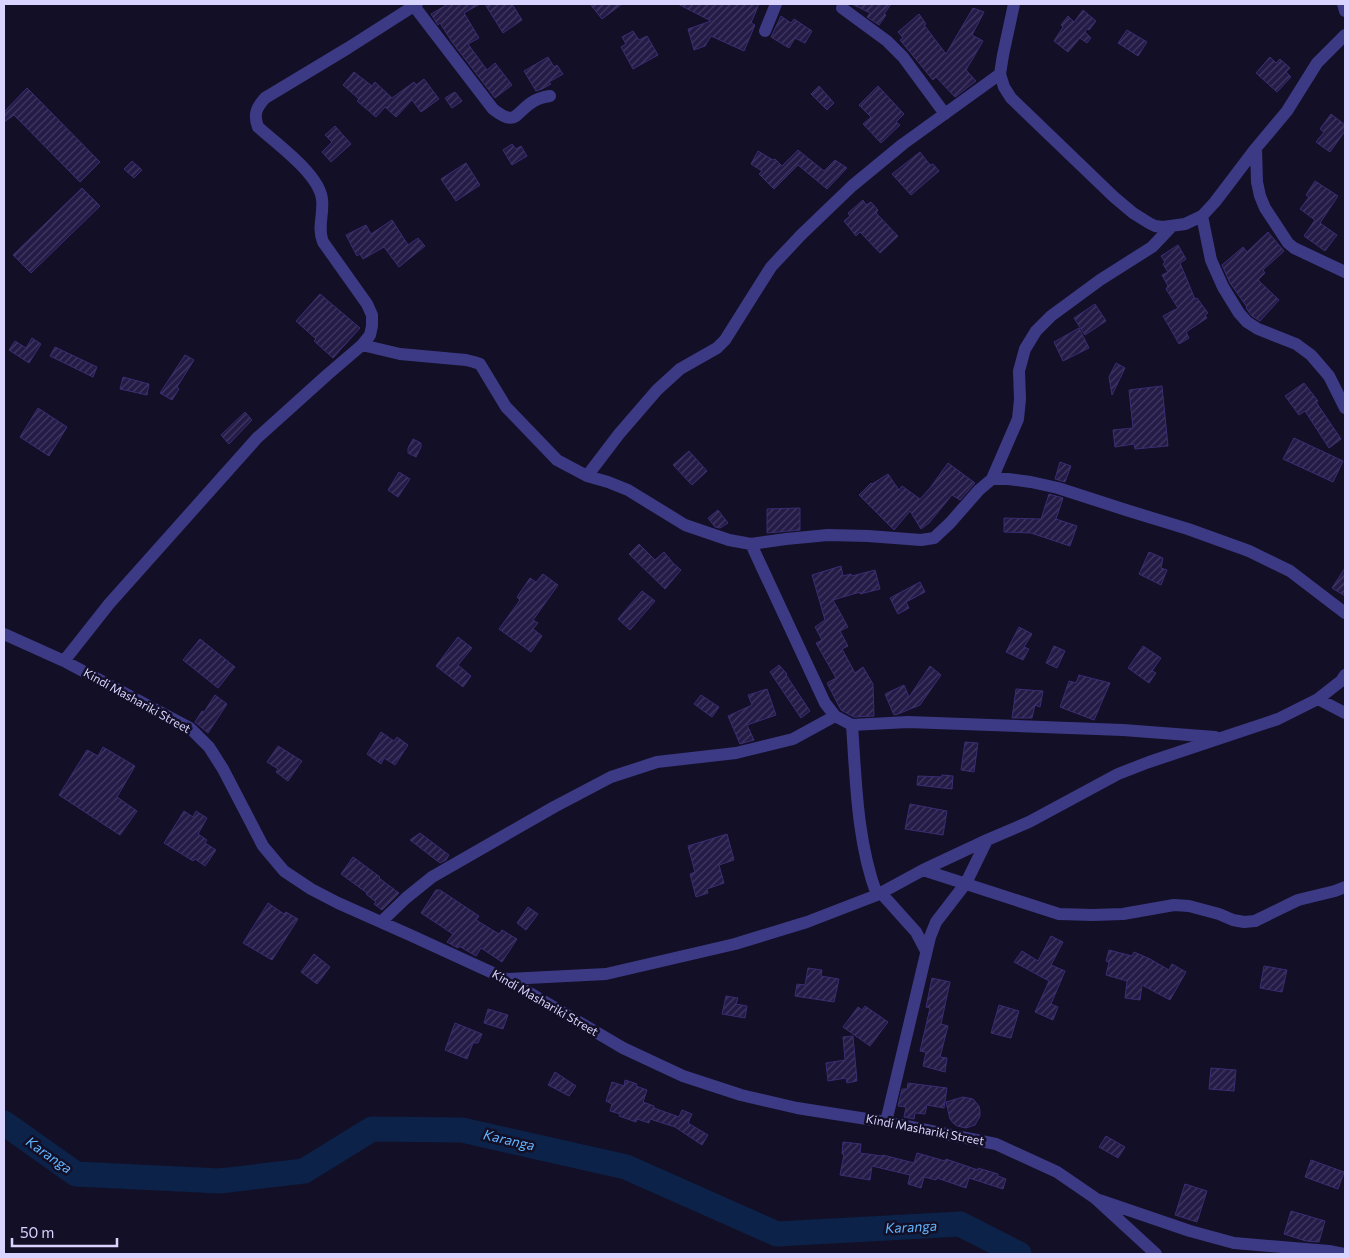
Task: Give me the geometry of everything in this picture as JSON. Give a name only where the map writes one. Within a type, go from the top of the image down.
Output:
[{"type":"street","points":[[765,31],[776,4]]},
{"type":"street","points":[[1014,4],[1000,74],[1004,87],[1011,98],[1114,197],[1148,223],[1163,227],[1185,224],[1202,216],[1287,111],[1317,63],[1344,39]]},
{"type":"street","points":[[1343,4],[1345,11]]},
{"type":"street","points":[[64,661],[109,604],[257,438],[362,345],[370,335],[372,315],[367,304],[322,242],[320,235],[322,201],[320,189],[302,167],[258,127],[255,114],[265,98],[415,5],[477,88],[493,108],[505,118],[516,116],[533,101],[550,96]]},
{"type":"street","points":[[842,8],[887,41],[903,57],[945,114]]},
{"type":"street","points":[[587,476],[619,434],[657,390],[680,369],[717,348],[725,340],[771,267],[801,235],[852,186],[903,144],[1000,74]]},
{"type":"street","points":[[1256,148],[1257,182],[1260,196],[1265,208],[1288,243],[1294,248],[1345,272]]},
{"type":"street","points":[[1202,216],[1211,260],[1223,287],[1239,313],[1247,322],[1258,329],[1296,344],[1311,356],[1328,376],[1345,408]]},
{"type":"street","points":[[362,345],[400,354],[466,360],[480,364],[506,407],[556,460],[587,476],[628,490],[685,526],[729,540],[751,544],[828,536],[868,536],[921,540],[934,538],[979,490],[992,479],[1018,419],[1020,399],[1019,372],[1025,349],[1036,331],[1051,316],[1100,280],[1152,247],[1172,226]]},
{"type":"street","points":[[992,479],[1031,482],[1058,488],[1188,529],[1249,551],[1290,571],[1345,613]]},
{"type":"street","points":[[751,544],[825,703],[835,716],[852,725],[908,722],[1123,730],[1222,737]]},
{"type":"street","name":"Kindi Mashariki Street","points":[[4,634],[64,661],[190,728],[209,746],[263,846],[284,871],[338,904],[506,979],[623,1048],[683,1076],[741,1095],[797,1108],[886,1122],[996,1144],[1057,1172],[1095,1198],[1156,1254]]},
{"type":"street","points":[[506,979],[606,974],[736,944],[807,922],[879,894],[923,870],[1029,822],[1118,774],[1278,719],[1318,698],[1341,681],[1345,675]]},
{"type":"street","points":[[1318,698],[1345,713]]},
{"type":"street","points":[[381,922],[432,877],[554,807],[611,777],[657,762],[736,753],[793,739],[835,716]]},
{"type":"street","points":[[852,725],[857,802],[865,856],[871,881],[879,894],[916,932],[926,951]]},
{"type":"street","points":[[886,1122],[930,937],[936,922],[966,884],[987,840]]},
{"type":"street","points":[[923,870],[1058,914],[1123,914],[1174,905],[1189,906],[1244,922],[1254,921],[1298,900],[1345,887]]},
{"type":"street","points":[[1095,1198],[1190,1231],[1234,1243],[1344,1254]]},
{"type":"building","points":[[448,4],[480,4],[464,13],[479,38],[468,44],[487,70],[495,63],[512,85],[495,98],[452,42],[440,23],[438,25],[431,14]]},
{"type":"building","points":[[485,4],[512,4],[522,20],[503,33]]},
{"type":"building","points":[[590,4],[622,4],[602,19]]},
{"type":"building","points":[[678,4],[759,4],[751,23],[755,25],[744,51],[711,36],[705,46],[694,50],[688,29],[711,21]]},
{"type":"building","points":[[852,4],[891,4],[879,25],[867,17],[870,13]]},
{"type":"building","points":[[973,8],[984,12],[972,35],[983,41],[966,70],[976,81],[955,97],[936,77],[933,80],[900,40],[903,38],[898,32],[919,14],[926,24],[924,25],[946,54]]},
{"type":"building","points":[[1083,10],[1096,21],[1085,32],[1091,38],[1087,43],[1080,38],[1068,52],[1054,41],[1063,27],[1061,25],[1068,16],[1074,22]]},
{"type":"building","points":[[781,16],[791,23],[794,19],[812,31],[805,43],[795,38],[789,48],[771,37]]},
{"type":"building","points":[[1127,30],[1147,42],[1138,56],[1118,43]]},
{"type":"building","points":[[633,31],[639,40],[647,36],[658,55],[633,69],[621,47],[626,44],[622,37]]},
{"type":"building","points":[[548,57],[554,67],[557,65],[563,74],[549,82],[551,84],[536,91],[524,71]]},
{"type":"building","points":[[1270,57],[1276,63],[1280,59],[1290,68],[1286,72],[1291,77],[1277,92],[1256,73]]},
{"type":"building","points":[[354,72],[372,86],[375,82],[392,98],[414,82],[416,85],[424,79],[439,99],[421,112],[412,100],[396,117],[385,107],[376,117],[357,101],[359,99],[343,85]]},
{"type":"building","points":[[819,86],[834,103],[827,110],[811,94]]},
{"type":"building","points":[[878,86],[904,114],[896,122],[900,125],[881,143],[863,124],[871,117],[859,105]]},
{"type":"building","points":[[27,88],[100,162],[80,182],[14,115],[4,122],[4,112]]},
{"type":"building","points":[[455,92],[462,101],[452,108],[445,98]]},
{"type":"building","points":[[1331,114],[1345,125],[1345,131],[1330,152],[1316,142],[1324,132],[1320,129]]},
{"type":"building","points":[[335,126],[351,144],[331,162],[322,152],[332,142],[325,135]]},
{"type":"building","points":[[512,144],[516,149],[521,146],[527,156],[512,165],[503,150]]},
{"type":"building","points":[[798,150],[824,171],[835,160],[847,168],[827,189],[798,165],[774,189],[759,174],[762,171],[751,164],[758,151],[773,160],[775,159],[782,166]]},
{"type":"building","points":[[920,152],[930,165],[933,164],[939,171],[911,195],[892,174]]},
{"type":"building","points":[[132,161],[142,170],[134,178],[124,169]]},
{"type":"building","points":[[466,163],[480,185],[456,201],[441,179]]},
{"type":"building","points":[[1315,181],[1338,196],[1320,223],[1337,235],[1325,251],[1304,236],[1315,220],[1300,209],[1309,197],[1306,195]]},
{"type":"building","points":[[82,188],[100,206],[31,273],[13,255]]},
{"type":"building","points":[[863,200],[866,205],[871,202],[878,210],[876,213],[898,236],[880,253],[860,232],[856,236],[844,221],[850,216],[848,213]]},
{"type":"building","points":[[392,220],[408,245],[418,238],[425,246],[399,267],[384,247],[363,259],[360,254],[357,256],[346,235],[366,225],[371,234]]},
{"type":"building","points":[[1268,232],[1284,251],[1263,270],[1265,273],[1258,280],[1279,300],[1260,321],[1252,316],[1246,308],[1230,283],[1222,265],[1243,247],[1247,252]]},
{"type":"building","points":[[1178,245],[1186,259],[1180,263],[1195,299],[1197,298],[1208,313],[1205,315],[1207,318],[1186,332],[1189,338],[1179,344],[1163,316],[1178,308],[1166,289],[1168,286],[1162,275],[1168,272],[1161,256]]},
{"type":"building","points":[[320,294],[360,328],[333,358],[296,321]]},
{"type":"building","points":[[1095,304],[1106,321],[1085,335],[1074,318]]},
{"type":"building","points":[[1079,328],[1089,348],[1063,361],[1054,342]]},
{"type":"building","points":[[32,338],[41,344],[29,363],[9,350],[15,341],[26,348]]},
{"type":"building","points":[[55,347],[97,367],[93,377],[50,356]]},
{"type":"building","points":[[185,355],[194,360],[177,387],[179,389],[172,400],[160,393]]},
{"type":"building","points":[[1116,363],[1125,368],[1112,395],[1109,377]]},
{"type":"building","points":[[123,377],[149,384],[147,395],[120,389]]},
{"type":"building","points":[[1304,383],[1318,401],[1316,402],[1341,439],[1329,448],[1305,411],[1299,415],[1285,396]]},
{"type":"building","points":[[1162,386],[1168,446],[1135,449],[1134,444],[1115,447],[1113,430],[1133,428],[1129,390]]},
{"type":"building","points":[[38,408],[67,427],[49,456],[20,437]]},
{"type":"building","points":[[245,412],[252,420],[229,444],[221,435]]},
{"type":"building","points":[[1294,438],[1343,461],[1333,482],[1283,459]]},
{"type":"building","points":[[413,439],[421,443],[416,457],[408,453],[408,448]]},
{"type":"building","points":[[689,451],[707,471],[692,485],[673,465]]},
{"type":"building","points":[[1060,462],[1071,466],[1065,482],[1055,479]]},
{"type":"building","points":[[948,463],[975,483],[960,500],[952,495],[929,523],[921,529],[910,511],[894,530],[859,495],[871,483],[888,474],[899,490],[902,486],[920,499]]},
{"type":"building","points":[[399,472],[410,479],[398,497],[388,490]]},
{"type":"building","points":[[1049,494],[1063,498],[1056,519],[1077,526],[1070,546],[1031,533],[1004,532],[1004,518],[1041,519]]},
{"type":"building","points":[[800,508],[800,530],[767,533],[767,509]]},
{"type":"building","points":[[718,510],[728,523],[720,528],[715,527],[708,518]]},
{"type":"building","points":[[639,544],[655,560],[664,552],[681,570],[665,589],[629,554]]},
{"type":"building","points":[[1149,552],[1163,558],[1161,568],[1167,570],[1161,585],[1139,574]]},
{"type":"building","points":[[841,566],[843,576],[851,574],[852,576],[875,570],[880,589],[860,594],[860,592],[833,600],[848,627],[840,631],[848,646],[842,649],[855,673],[863,667],[873,684],[874,716],[854,717],[841,710],[827,683],[836,678],[816,643],[822,640],[815,627],[825,620],[812,575]]},
{"type":"building","points":[[1345,568],[1345,596],[1332,588]]},
{"type":"building","points":[[543,574],[558,585],[533,620],[538,623],[533,629],[542,636],[531,652],[499,629],[520,600],[517,597],[530,578],[536,582]]},
{"type":"building","points":[[920,582],[925,592],[906,602],[909,608],[898,614],[890,598]]},
{"type":"building","points":[[642,591],[655,601],[630,630],[618,619]]},
{"type":"building","points":[[1019,627],[1032,634],[1024,647],[1029,649],[1023,660],[1006,652]]},
{"type":"building","points":[[458,637],[472,648],[458,665],[471,676],[463,687],[436,666]]},
{"type":"building","points":[[200,639],[235,667],[218,688],[183,660]]},
{"type":"building","points":[[1054,646],[1065,651],[1057,668],[1046,663]]},
{"type":"building","points":[[1143,646],[1161,658],[1152,671],[1156,673],[1149,683],[1128,668]]},
{"type":"building","points":[[779,665],[787,674],[810,711],[801,718],[770,672]]},
{"type":"building","points":[[930,666],[941,675],[920,705],[894,715],[885,694],[904,685],[909,697]]},
{"type":"building","points":[[1079,675],[1110,683],[1094,720],[1060,707],[1069,681],[1076,683]]},
{"type":"building","points":[[767,689],[776,715],[747,725],[754,740],[740,744],[728,716],[752,705],[748,695]]},
{"type":"building","points":[[1016,689],[1043,691],[1040,707],[1035,705],[1032,718],[1012,718]]},
{"type":"building","points":[[215,695],[227,704],[208,733],[195,722]]},
{"type":"building","points":[[701,695],[719,707],[712,717],[694,704]]},
{"type":"building","points":[[381,732],[394,741],[397,737],[408,745],[395,765],[384,758],[381,764],[367,754]]},
{"type":"building","points":[[965,742],[978,743],[974,772],[961,770]]},
{"type":"building","points":[[278,746],[302,761],[288,781],[276,772],[278,769],[267,762]]},
{"type":"building","points":[[103,747],[135,766],[117,797],[137,811],[120,835],[59,795],[87,750],[98,756]]},
{"type":"building","points":[[942,775],[953,776],[952,789],[917,785],[918,776],[942,777]]},
{"type":"building","points":[[910,804],[947,811],[943,835],[905,829]]},
{"type":"building","points":[[184,811],[193,817],[196,811],[207,818],[198,834],[207,840],[205,843],[216,850],[205,866],[195,859],[193,861],[164,843]]},
{"type":"building","points":[[420,833],[449,855],[446,860],[440,863],[410,840]]},
{"type":"building","points":[[727,834],[734,860],[719,865],[724,883],[707,889],[708,893],[696,897],[690,874],[695,872],[688,846]]},
{"type":"building","points":[[353,857],[399,893],[382,910],[374,904],[376,902],[367,893],[341,874]]},
{"type":"building","points":[[436,890],[440,890],[479,916],[476,920],[499,934],[502,930],[517,939],[502,962],[481,948],[476,956],[459,946],[458,948],[447,942],[453,934],[421,913]]},
{"type":"building","points":[[268,903],[284,914],[286,912],[298,919],[272,960],[243,943]]},
{"type":"building","points":[[528,907],[538,914],[526,930],[517,923]]},
{"type":"building","points":[[1051,936],[1063,942],[1051,965],[1065,971],[1051,1004],[1058,1007],[1053,1020],[1035,1012],[1049,981],[1014,962],[1022,951],[1038,961]]},
{"type":"building","points":[[1109,950],[1132,956],[1134,952],[1169,970],[1172,964],[1186,972],[1170,1000],[1142,985],[1140,1000],[1125,998],[1127,981],[1106,975],[1109,962],[1106,961]]},
{"type":"building","points":[[314,954],[330,967],[317,984],[301,972]]},
{"type":"building","points":[[1264,966],[1287,970],[1282,992],[1260,988]]},
{"type":"building","points":[[808,968],[822,970],[821,976],[839,979],[834,1002],[795,996],[797,984],[805,985]]},
{"type":"building","points":[[932,978],[950,982],[941,1024],[948,1026],[940,1057],[947,1058],[945,1072],[923,1066],[926,1052],[920,1051],[930,1008],[926,1007]]},
{"type":"building","points":[[726,996],[738,998],[736,1004],[747,1006],[745,1018],[722,1014]]},
{"type":"building","points":[[999,1005],[1019,1011],[1011,1038],[991,1033]]},
{"type":"building","points":[[865,1006],[888,1022],[870,1046],[843,1027],[858,1007],[862,1010]]},
{"type":"building","points":[[488,1009],[508,1015],[503,1029],[484,1023]]},
{"type":"building","points":[[455,1023],[482,1034],[478,1043],[473,1043],[467,1059],[445,1050]]},
{"type":"building","points":[[853,1036],[857,1081],[847,1083],[846,1078],[828,1081],[826,1063],[845,1060],[843,1037]]},
{"type":"building","points":[[1211,1068],[1236,1070],[1234,1091],[1209,1089]]},
{"type":"building","points":[[555,1072],[576,1086],[569,1096],[548,1085]]},
{"type":"building","points":[[625,1080],[647,1090],[643,1102],[654,1106],[654,1108],[679,1117],[682,1110],[692,1114],[688,1123],[708,1135],[702,1145],[675,1127],[650,1119],[649,1123],[637,1119],[636,1122],[610,1111],[612,1104],[606,1101],[612,1082],[624,1086]]},
{"type":"building","points":[[908,1083],[947,1088],[944,1108],[927,1105],[925,1114],[915,1113],[914,1119],[904,1117],[906,1107],[898,1106],[902,1089],[907,1089]]},
{"type":"building","points":[[963,1097],[973,1099],[979,1106],[980,1111],[980,1116],[975,1125],[966,1128],[953,1123],[950,1119],[946,1102]]},
{"type":"building","points":[[1106,1136],[1125,1147],[1118,1158],[1099,1147]]},
{"type":"building","points":[[843,1142],[861,1144],[860,1153],[883,1155],[914,1163],[917,1153],[945,1161],[946,1159],[978,1170],[978,1168],[998,1174],[998,1176],[1006,1179],[1003,1189],[969,1178],[966,1188],[937,1178],[936,1180],[924,1177],[921,1188],[908,1184],[910,1175],[872,1166],[870,1180],[840,1175],[844,1154],[842,1154]]},
{"type":"building","points":[[1311,1160],[1344,1172],[1338,1189],[1305,1177]]},
{"type":"building","points":[[1185,1184],[1207,1191],[1197,1222],[1175,1215]]},
{"type":"building","points":[[1291,1211],[1325,1221],[1319,1242],[1306,1241],[1284,1234]]},
{"type":"waterway","name":"Karanga","points":[[4,1123],[76,1174],[220,1181],[304,1171],[372,1129],[462,1130],[626,1167],[777,1234],[960,1224],[1019,1254]]}]
